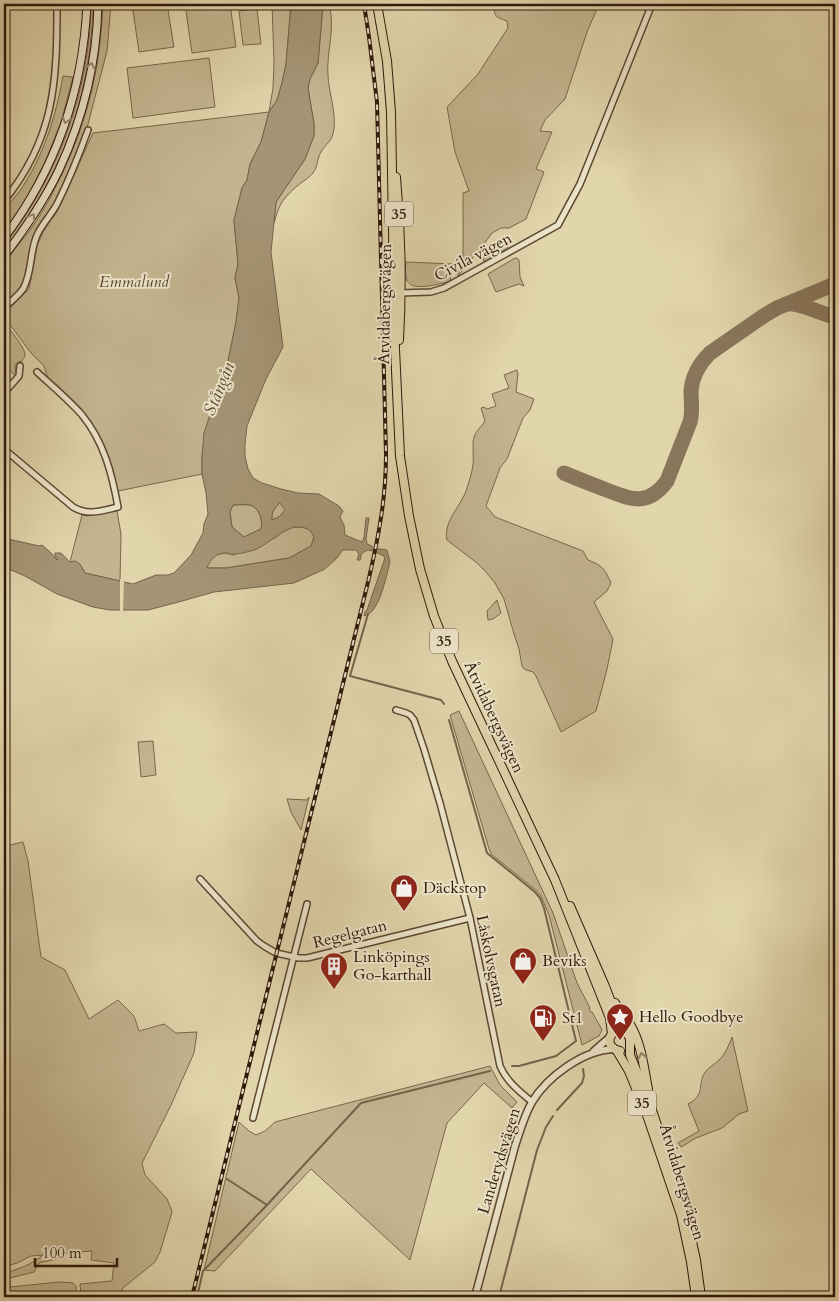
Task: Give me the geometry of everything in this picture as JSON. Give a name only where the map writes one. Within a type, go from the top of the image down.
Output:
[{"type":"main road","points":[[4,238],[18,220],[33,195],[60,137],[72,102],[82,58],[87,4]]},
{"type":"main road","points":[[4,256],[25,229],[42,202],[59,170],[74,133],[85,98],[92,64],[98,4]]},
{"type":"main road","name":"Åtvidabergsvägen","points":[[377,4],[387,61],[391,135],[400,447],[404,488],[418,561],[429,600],[452,661],[555,880],[610,1018],[611,1035]]},
{"type":"main road","name":"Åtvidabergsvägen","points":[[555,880],[566,897],[612,1006],[625,1032]]},
{"type":"main road","name":"Åtvidabergsvägen","points":[[604,984],[636,1036],[641,1050],[650,1104]]},
{"type":"main road","points":[[611,1035],[619,1030],[625,1032]]},
{"type":"main road","name":"35","points":[[625,1032],[630,1038],[629,1046]]},
{"type":"main road","name":"35","points":[[611,1035],[610,1043],[615,1050]]},
{"type":"main road","points":[[615,1050],[624,1050],[629,1046]]},
{"type":"main road","name":"Åtvidabergsvägen","points":[[629,1046],[630,1055],[666,1149],[686,1214],[696,1260],[701,1297]]},
{"type":"main road","name":"Åtvidabergsvägen","points":[[615,1050],[628,1072],[648,1118],[681,1215],[696,1297]]},
{"type":"street","points":[[4,201],[29,165],[44,132],[50,110],[56,63],[57,4]]},
{"type":"street","name":"Civila vägen","points":[[397,293],[431,292],[444,288],[558,225],[580,184],[652,4]]},
{"type":"street","points":[[4,308],[24,287],[35,239],[56,206],[80,153],[88,130]]},
{"type":"street","points":[[4,393],[19,376],[20,366]]},
{"type":"street","points":[[4,449],[69,504],[80,511],[89,513],[118,508],[110,467],[94,433],[82,415],[38,372]]},
{"type":"street","name":"Låskolvsgatan","points":[[396,710],[410,715],[416,726],[440,803],[470,918],[500,1066],[510,1083],[532,1102]]},
{"type":"street","points":[[200,879],[257,941],[270,950],[294,957]]},
{"type":"street","name":"Regelgatan","points":[[253,1118],[307,904]]},
{"type":"street","name":"Regelgatan","points":[[294,957],[307,958],[470,918]]},
{"type":"street","name":"Landerydsvägen","points":[[475,1297],[515,1146],[522,1123],[532,1102],[549,1081],[598,1048],[611,1035]]},
{"type":"street","name":"Landerydsvägen","points":[[587,1056],[605,1050],[615,1050]]},
{"type":"green space","points":[[91,4],[93,4],[93,11],[85,77],[78,108],[68,138],[56,167],[41,195],[24,223],[4,250],[4,245],[40,191],[55,162],[67,132],[85,69]]},
{"type":"green space","points":[[103,4],[111,4],[107,51],[87,128],[55,203],[34,235],[24,280],[17,292],[4,304],[3,275],[5,263],[42,212],[65,167],[83,123],[99,54]]},
{"type":"green space","points":[[132,4],[167,4],[174,47],[139,52]]},
{"type":"green space","points":[[185,4],[230,4],[236,47],[192,53]]},
{"type":"green space","points":[[272,4],[291,4],[286,64],[277,100],[269,112],[273,88],[274,63]]},
{"type":"green space","points":[[323,4],[329,4],[332,23],[328,67],[334,116],[333,134],[320,154],[315,171],[284,199],[279,207],[274,223],[276,202],[305,159],[314,136],[308,88],[318,63]]},
{"type":"green space","points":[[495,4],[599,4],[587,32],[565,99],[545,120],[540,131],[552,132],[536,169],[544,172],[526,219],[509,228],[501,228],[492,233],[458,276],[458,264],[463,263],[463,193],[469,191],[455,152],[447,107],[478,74],[508,28],[507,21],[495,14]]},
{"type":"green space","points":[[257,9],[261,44],[243,45],[239,11]]},
{"type":"green space","points":[[209,58],[215,107],[133,118],[127,68]]},
{"type":"green space","points":[[63,76],[73,77],[61,122],[45,162],[24,203],[4,231],[4,210],[19,192],[42,151],[57,106]]},
{"type":"green space","name":"Emmalund","points":[[269,112],[261,142],[250,164],[247,180],[242,188],[234,220],[238,264],[235,278],[239,298],[236,322],[226,371],[208,421],[202,456],[202,474],[118,491],[112,467],[96,431],[48,379],[44,366],[31,353],[5,318],[5,313],[29,289],[37,246],[43,232],[58,210],[93,133]]},
{"type":"green space","points":[[505,244],[508,245],[508,248],[483,261],[484,257]]},
{"type":"green space","points":[[515,258],[519,260],[520,277],[524,286],[519,284],[496,292],[488,274]]},
{"type":"green space","points":[[406,262],[453,264],[450,281],[427,286],[413,286],[407,281]]},
{"type":"green space","points":[[4,322],[19,342],[25,354],[21,362],[15,365],[16,377],[6,366],[4,367]]},
{"type":"green space","points":[[517,370],[516,392],[534,399],[530,410],[523,418],[507,459],[500,468],[486,506],[495,517],[583,551],[588,560],[602,568],[611,583],[607,591],[594,602],[613,639],[596,711],[561,732],[536,676],[533,672],[524,669],[522,666],[519,649],[504,599],[495,583],[477,563],[447,540],[446,533],[447,527],[466,491],[471,474],[474,437],[485,421],[481,408],[487,409],[496,406],[492,394],[509,388],[504,375]]},
{"type":"green space","points":[[280,503],[286,510],[279,517],[272,520],[274,510]]},
{"type":"green space","points":[[233,505],[250,505],[256,509],[262,522],[261,529],[244,537],[232,527],[230,512]]},
{"type":"green space","points":[[117,511],[121,534],[120,581],[85,573],[83,569],[70,562],[82,515],[87,516]]},
{"type":"green space","points":[[294,527],[308,529],[314,537],[311,546],[289,558],[226,568],[206,568],[210,560],[216,555],[225,553],[233,555],[275,538],[283,531]]},
{"type":"green space","points":[[497,600],[501,613],[488,620],[487,611]]},
{"type":"green space","points":[[459,711],[553,913],[577,983],[589,1009],[602,1030],[599,1036],[582,1045],[549,915],[541,896],[491,854],[489,849],[450,715]]},
{"type":"green space","points":[[153,741],[156,775],[141,777],[138,742]]},
{"type":"green space","points":[[309,797],[301,830],[291,812],[287,799],[307,800]]},
{"type":"green space","points":[[4,828],[10,845],[23,842],[28,861],[41,957],[65,970],[89,1019],[118,1000],[134,1016],[139,1031],[164,1024],[176,1033],[197,1032],[194,1053],[142,1163],[145,1175],[167,1199],[172,1211],[170,1219],[155,1262],[123,1288],[119,1297],[81,1297],[80,1284],[112,1281],[114,1263],[91,1260],[92,1251],[53,1254],[56,1259],[39,1263],[34,1272],[10,1278],[10,1287],[59,1282],[73,1283],[76,1286],[76,1297],[4,1297],[4,1273],[25,1266],[43,1255],[31,1256],[4,1267]]},
{"type":"green space","points":[[732,1037],[748,1111],[739,1114],[722,1128],[696,1138],[681,1147],[678,1143],[699,1131],[688,1104],[699,1093],[703,1076],[723,1056]]},
{"type":"green space","points":[[490,1066],[500,1085],[517,1102],[512,1108],[484,1083],[447,1123],[410,1260],[311,1169],[215,1271],[204,1270],[239,1122],[256,1135],[265,1131],[275,1122]]},
{"type":"shaded area","points":[[291,4],[323,4],[318,63],[308,88],[314,136],[305,159],[276,202],[271,252],[283,347],[266,379],[247,426],[245,456],[248,469],[253,478],[262,483],[298,493],[319,494],[339,506],[343,511],[340,517],[344,525],[345,535],[362,542],[366,518],[369,518],[367,544],[372,546],[372,548],[387,550],[390,562],[378,601],[370,613],[364,616],[385,558],[371,550],[362,553],[360,560],[357,560],[359,554],[356,550],[343,550],[325,569],[294,583],[214,592],[148,610],[110,610],[93,607],[57,594],[25,576],[4,567],[4,538],[39,546],[42,545],[57,560],[55,553],[61,553],[70,562],[75,561],[80,564],[85,573],[133,584],[156,575],[174,573],[191,555],[203,533],[208,514],[202,474],[204,433],[226,371],[239,298],[235,278],[238,264],[234,220],[242,188],[247,180],[250,164],[261,142],[269,112],[277,100],[286,64]],"holes":[[[280,503],[285,510],[279,517],[272,520],[274,510]],[[233,505],[253,507],[260,515],[261,529],[244,537],[232,527],[230,512]],[[294,527],[308,529],[314,537],[311,546],[289,558],[226,568],[207,568],[212,559],[217,555],[223,553],[240,554],[257,549]]]},
{"type":"pier","points":[[120,579],[124,579],[123,612],[120,612]]},
{"type":"waterway","points":[[368,614],[350,676],[441,700],[444,704]]},
{"type":"waterway","points":[[449,720],[487,853],[535,892],[544,908],[576,1041],[556,1056],[519,1066],[512,1066]]},
{"type":"waterway","points":[[557,1110],[582,1083],[583,1069]]},
{"type":"waterway","points":[[197,1297],[203,1271],[361,1103],[490,1071]]},
{"type":"waterway","points":[[499,1297],[537,1150],[546,1127],[553,1116]]},
{"type":"waterway","points":[[227,1179],[267,1205]]},
{"type":"taxiway","points":[[564,473],[630,498],[645,498],[660,490],[667,481],[690,422],[693,380],[706,357],[777,308],[835,284]]},
{"type":"taxiway","points":[[787,304],[798,305],[835,317]]},
{"type":"railway","points":[[192,1297],[369,578],[383,501],[386,454],[377,102],[364,4]]},
{"type":"place","name":"Däckstop","points":[[404,912]]},
{"type":"place","name":"Beviks","points":[[523,985]]},
{"type":"place","name":"Linköpings Go-karthall","points":[[334,990]]},
{"type":"place","name":"Hello Goodbye","points":[[620,1041]]},
{"type":"place","name":"St1","points":[[543,1042]]},
{"type":"water label","name":"Stångån","points":[[219,389]]}]
